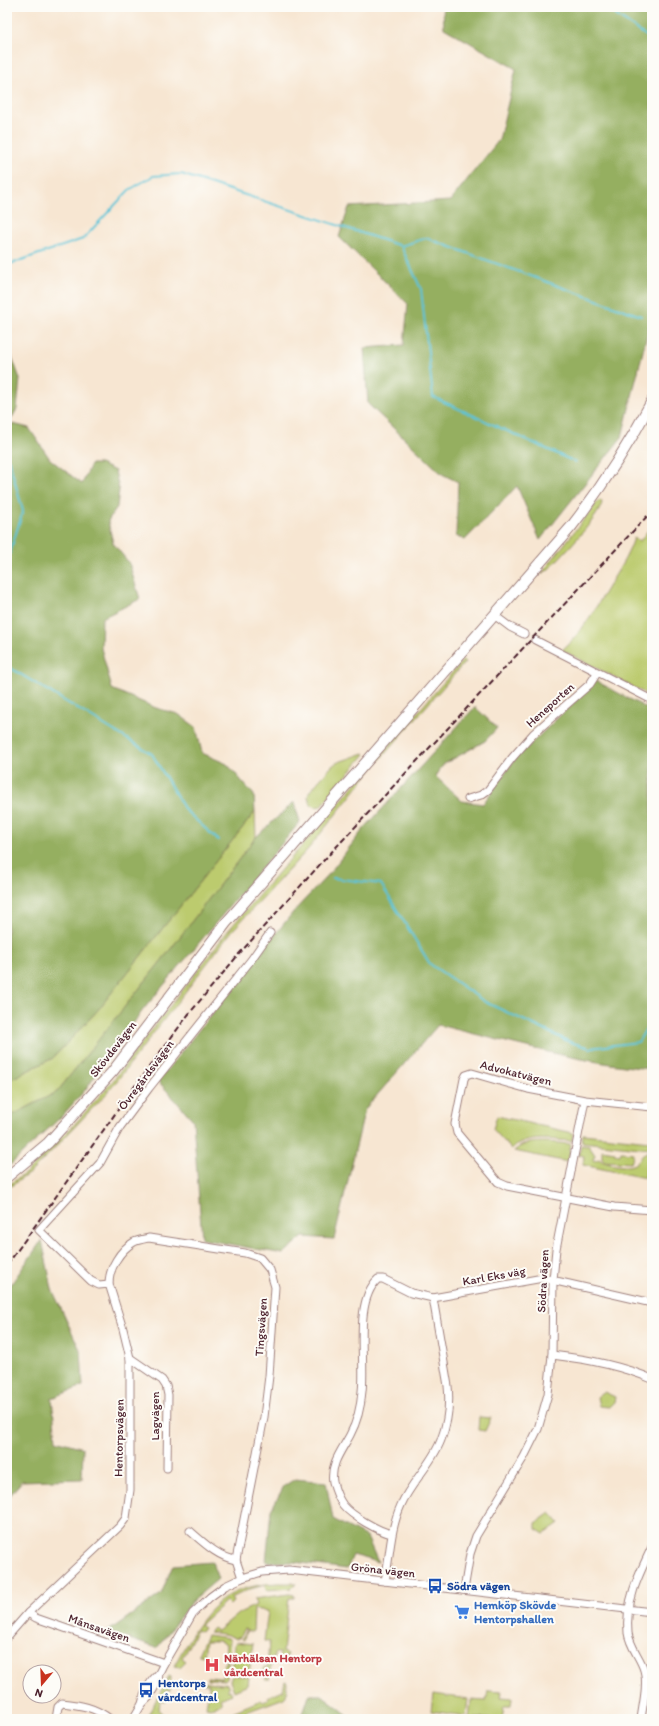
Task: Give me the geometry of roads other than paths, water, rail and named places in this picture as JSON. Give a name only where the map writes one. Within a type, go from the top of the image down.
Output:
[{"type":"main road","name":"Skövdevägen","points":[[7,1177],[48,1143],[114,1071],[226,923],[571,526],[600,489],[633,437],[652,401]]},
{"type":"street","points":[[494,615],[510,627],[524,634]]},
{"type":"street","points":[[535,640],[652,700]]},
{"type":"street","name":"Heneporten","points":[[468,799],[480,795],[488,790],[522,746],[590,684],[597,673]]},
{"type":"street","name":"Övregårdsvägen","points":[[109,1284],[99,1285],[91,1281],[39,1230],[100,1163],[120,1127],[149,1088],[251,960],[270,933]]},
{"type":"street","name":"Advokatvägen","points":[[566,1197],[512,1187],[498,1182],[457,1133],[455,1124],[464,1079],[466,1075],[472,1073],[528,1089],[585,1100]]},
{"type":"street","points":[[585,1100],[652,1107]]},
{"type":"street","name":"Södra vägen","points":[[464,1590],[470,1554],[476,1536],[524,1457],[538,1429],[548,1394],[552,1355],[553,1280],[556,1249],[585,1100]]},
{"type":"street","points":[[566,1197],[622,1208],[652,1210]]},
{"type":"street","name":"Tingsvägen","points":[[109,1284],[109,1278],[113,1267],[120,1254],[134,1242],[149,1238],[245,1253],[260,1258],[270,1270],[275,1287],[269,1376],[264,1417],[236,1560],[242,1578]]},
{"type":"street","name":"Karl Eks väg","points":[[433,1298],[543,1278],[652,1303]]},
{"type":"street","points":[[385,1581],[396,1518],[406,1495],[441,1441],[448,1413],[448,1386],[433,1298],[411,1293],[384,1279],[378,1279],[374,1283],[365,1308],[362,1390],[359,1408],[350,1434],[338,1455],[333,1469],[333,1481],[337,1495],[343,1505],[357,1516],[380,1530],[392,1534]]},
{"type":"street","name":"Hentorpsvägen","points":[[7,1637],[28,1613],[120,1526],[126,1518],[130,1490],[130,1358],[109,1284]]},
{"type":"street","points":[[552,1355],[604,1363],[652,1379]]},
{"type":"street","name":"Lagvägen","points":[[130,1358],[162,1380],[166,1386],[168,1395],[166,1468]]},
{"type":"street","points":[[190,1531],[227,1558],[236,1560]]},
{"type":"street","points":[[641,1719],[645,1679],[644,1670],[629,1639],[629,1610],[638,1577],[652,1547]]},
{"type":"street","name":"Gröna vägen","points":[[134,1719],[155,1685],[164,1663],[194,1612],[210,1597],[225,1586],[242,1578],[262,1572],[289,1570],[652,1612]]},
{"type":"street","name":"Månsavägen","points":[[28,1613],[36,1618],[164,1663]]},
{"type":"street","points":[[56,1719],[58,1706],[62,1703],[89,1707],[97,1710],[110,1719]]},
{"type":"waterway","points":[[600,7],[607,9],[652,40]]},
{"type":"waterway","points":[[7,265],[83,239],[129,190],[153,176],[181,174],[401,246],[426,238],[641,316]]},
{"type":"waterway","points":[[401,246],[421,289],[433,397],[575,462]]},
{"type":"waterway","points":[[7,458],[23,511],[7,562]]},
{"type":"waterway","points":[[7,666],[152,754],[185,810],[218,840]]},
{"type":"waterway","points":[[333,878],[381,884],[430,964],[485,1002],[570,1042],[590,1048],[638,1042],[652,1019]]},
{"type":"railway","points":[[7,1265],[140,1079],[188,1015],[239,954],[325,859],[652,511]]},
{"type":"place","name":"Södra vägen","points":[[435,1586]]},
{"type":"place","name":"Hemköp Skövde Hentorpshallen","points":[[462,1612]]},
{"type":"place","name":"Närhälsan Hentorp vårdcentral","points":[[212,1665]]},
{"type":"place","name":"Hentorps vårdcentral","points":[[146,1690]]}]
